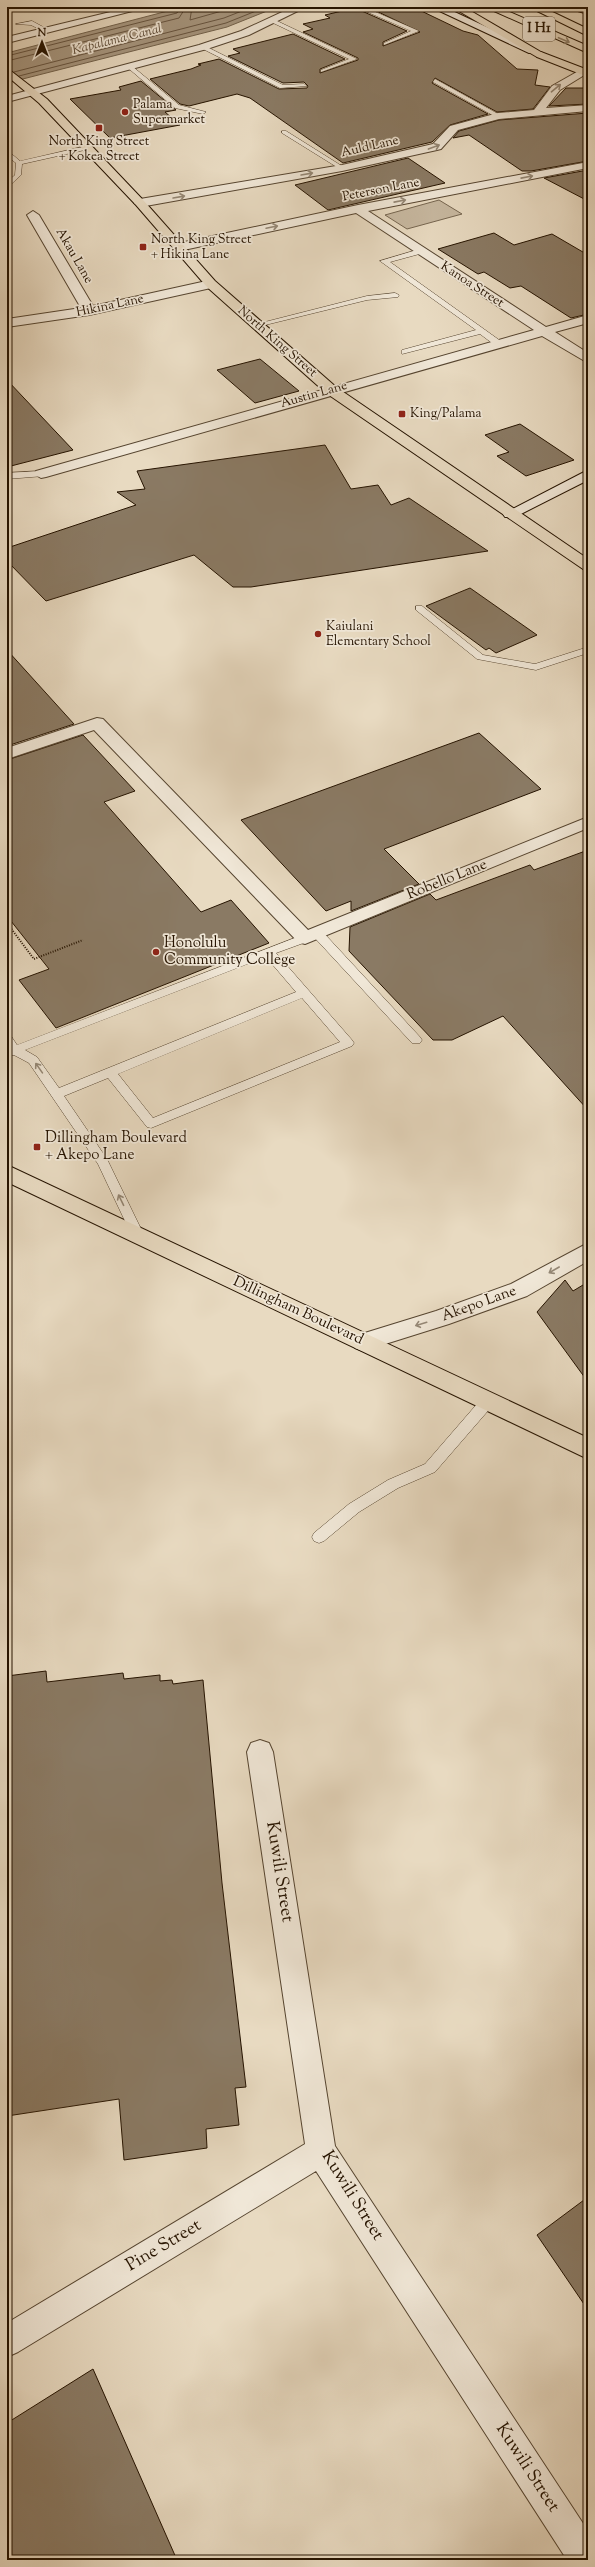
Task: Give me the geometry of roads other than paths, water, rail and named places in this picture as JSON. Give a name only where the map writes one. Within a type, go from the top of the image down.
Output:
[{"type":"main road","points":[[456,7],[541,55],[585,73]]},
{"type":"main road","name":"I H1","points":[[490,7],[588,50]]},
{"type":"main road","name":"I H1","points":[[534,7],[588,32]]},
{"type":"main road","points":[[575,7],[588,11]]},
{"type":"main road","name":"North King Street","points":[[7,71],[29,89],[140,203],[211,284],[331,390],[588,566]]},
{"type":"main road","name":"Dillingham Boulevard","points":[[7,1173],[588,1449]]},
{"type":"street","points":[[7,40],[142,7]]},
{"type":"street","points":[[7,99],[29,89],[130,67],[203,47],[273,21],[302,7]]},
{"type":"street","points":[[436,7],[541,55]]},
{"type":"street","points":[[538,111],[556,88],[585,73]]},
{"type":"street","name":"Auld Lane","points":[[140,203],[342,168],[437,147],[454,128],[498,116],[538,111],[588,108]]},
{"type":"street","name":"Peterson Lane","points":[[179,246],[358,209],[588,165]]},
{"type":"street","name":"Kanoa Street","points":[[358,209],[544,333],[588,360]]},
{"type":"street","name":"Akau Lane","points":[[33,215],[89,312]]},
{"type":"street","name":"Hikina Lane","points":[[7,323],[89,312],[211,284]]},
{"type":"street","name":"Austin Lane","points":[[42,474],[331,390],[588,320]]},
{"type":"street","points":[[510,514],[588,474]]},
{"type":"street","points":[[7,754],[97,723],[311,936]]},
{"type":"street","name":"Robello Lane","points":[[311,936],[588,822]]},
{"type":"street","name":"Akepo Lane","points":[[363,1342],[441,1318],[519,1290],[588,1251]]},
{"type":"street","name":"Kuwili Street","points":[[260,1752],[321,2151],[587,2560]]},
{"type":"street","name":"Pine Street","points":[[7,2341],[321,2151]]},
{"type":"lane","points":[[359,7],[416,31],[386,44]]},
{"type":"lane","points":[[273,21],[354,59],[323,71]]},
{"type":"lane","points":[[22,22],[32,23],[45,30]]},
{"type":"lane","points":[[203,47],[282,87],[304,86]]},
{"type":"lane","points":[[130,67],[177,107],[203,112]]},
{"type":"lane","points":[[435,81],[498,116]]},
{"type":"lane","points":[[284,132],[342,168]]},
{"type":"lane","points":[[19,163],[87,148]]},
{"type":"lane","points":[[7,152],[19,163]]},
{"type":"lane","points":[[7,186],[18,175],[19,163]]},
{"type":"lane","points":[[420,251],[384,261],[424,288],[499,344]]},
{"type":"lane","points":[[415,290],[424,288]]},
{"type":"lane","points":[[257,325],[367,298],[395,295]]},
{"type":"lane","points":[[405,352],[482,331]]},
{"type":"lane","points":[[7,476],[42,474]]},
{"type":"lane","points":[[419,608],[480,656],[536,667],[588,650]]},
{"type":"lane","points":[[11,1051],[311,936],[416,1040]]},
{"type":"lane","points":[[110,1072],[151,1124],[348,1043],[268,952]]},
{"type":"lane","points":[[56,1094],[304,993]]},
{"type":"lane","points":[[7,1039],[11,1051],[33,1060],[103,1162],[138,1235]]},
{"type":"lane","points":[[319,1537],[354,1508],[393,1484],[430,1468],[488,1401]]},
{"type":"water","name":"Kapalama Canal","points":[[183,7],[277,7],[227,27],[7,83],[7,53]]},
{"type":"place","name":"Palama Supermarket","points":[[125,112]]},
{"type":"place","name":"North King Street + Kokea Street","points":[[99,128]]},
{"type":"place","name":"North King Street + Hikina Lane","points":[[143,247]]},
{"type":"place","name":"King/Palama","points":[[402,414]]},
{"type":"place","name":"Kaiulani Elementary School","points":[[318,634]]},
{"type":"place","name":"Honolulu Community College","points":[[156,952]]},
{"type":"place","name":"Dillingham Boulevard + Akepo Lane","points":[[37,1147]]}]
